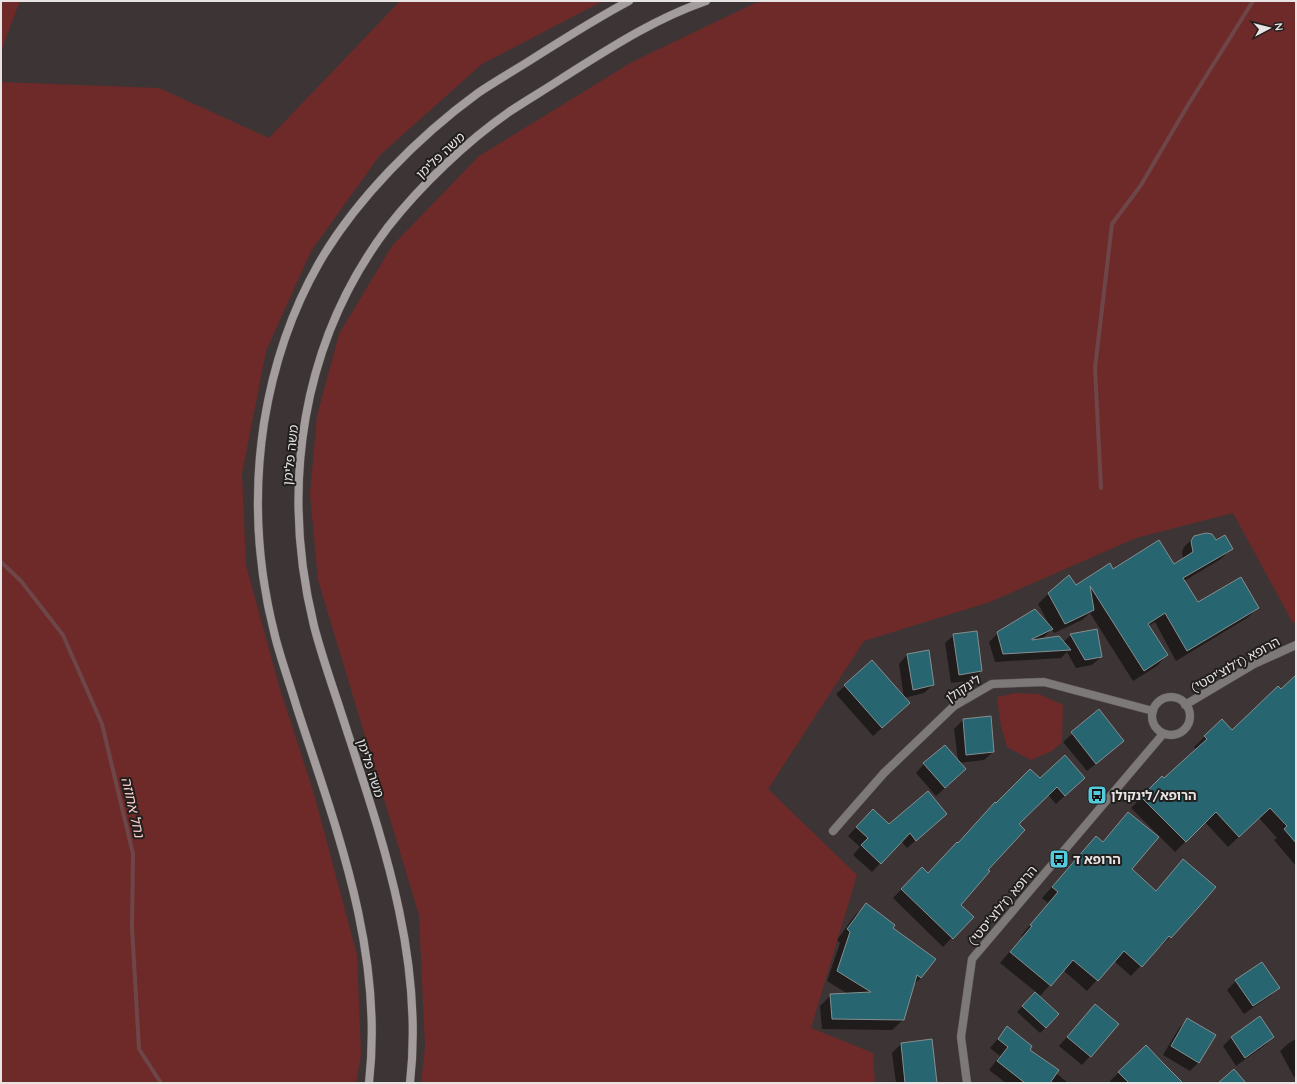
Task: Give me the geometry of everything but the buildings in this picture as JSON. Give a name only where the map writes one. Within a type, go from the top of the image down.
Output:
[{"type":"main road","name":"משה פלימן","points":[[369,1083],[373,1037],[372,1011],[366,954],[356,901],[341,845],[276,642],[258,544],[258,468],[273,374],[302,295],[320,261],[354,211],[399,162],[436,127],[478,93],[590,23],[629,1]]},
{"type":"main road","name":"משה פלימן","points":[[410,1083],[413,1008],[406,948],[396,894],[380,835],[314,628],[302,565],[298,516],[299,468],[313,379],[340,304],[357,273],[389,225],[432,178],[468,145],[508,113],[629,37],[666,17],[706,1]]},
{"type":"street","name":"הרופא (ז'לוצ'יסטי)","points":[[1185,705],[1254,664],[1296,645]]},
{"type":"street","name":"לינקולן","points":[[833,831],[884,773],[954,706],[992,684],[1044,682],[1153,711]]},
{"type":"street","points":[[1166,698],[1173,698],[1180,700],[1185,705],[1188,710],[1189,717],[1188,724],[1184,729],[1176,734],[1169,735],[1163,734],[1157,730],[1152,718],[1155,705],[1166,698]]},
{"type":"street","name":"הרופא (ז'לוצ'יסטי)","points":[[967,1083],[961,1037],[972,959],[1163,734]]},
{"type":"shaded area","points":[[1,1],[20,1],[1,51]]},
{"type":"shaded area","points":[[400,1],[603,1],[482,64],[380,155],[311,251],[266,351],[242,474],[246,565],[279,686],[314,794],[357,955],[361,1055],[356,1083],[1,1083],[1,82],[159,88],[269,138]]},
{"type":"shaded area","points":[[771,1],[1296,1],[1296,622],[1293,623],[1233,513],[1136,538],[990,602],[864,641],[768,789],[857,875],[811,1028],[873,1053],[875,1083],[421,1083],[425,1047],[419,915],[318,580],[310,494],[317,416],[339,334],[392,246],[479,156],[632,62],[755,3]]},
{"type":"shaded area","points":[[1016,693],[1039,694],[1063,705],[1062,742],[1052,751],[1031,760],[1007,747],[1001,726],[997,697]]},
{"type":"waterway","points":[[1101,488],[1095,368],[1112,224],[1141,185],[1188,105],[1253,1]]},
{"type":"waterway","name":"נחל אחוזה","points":[[1,562],[21,581],[63,635],[102,724],[133,854],[132,927],[139,1049],[161,1083]]},
{"type":"place","name":"הרופא/לינקולן","points":[[1097,795]]},
{"type":"place","name":"הרופא ד","points":[[1059,859]]}]
